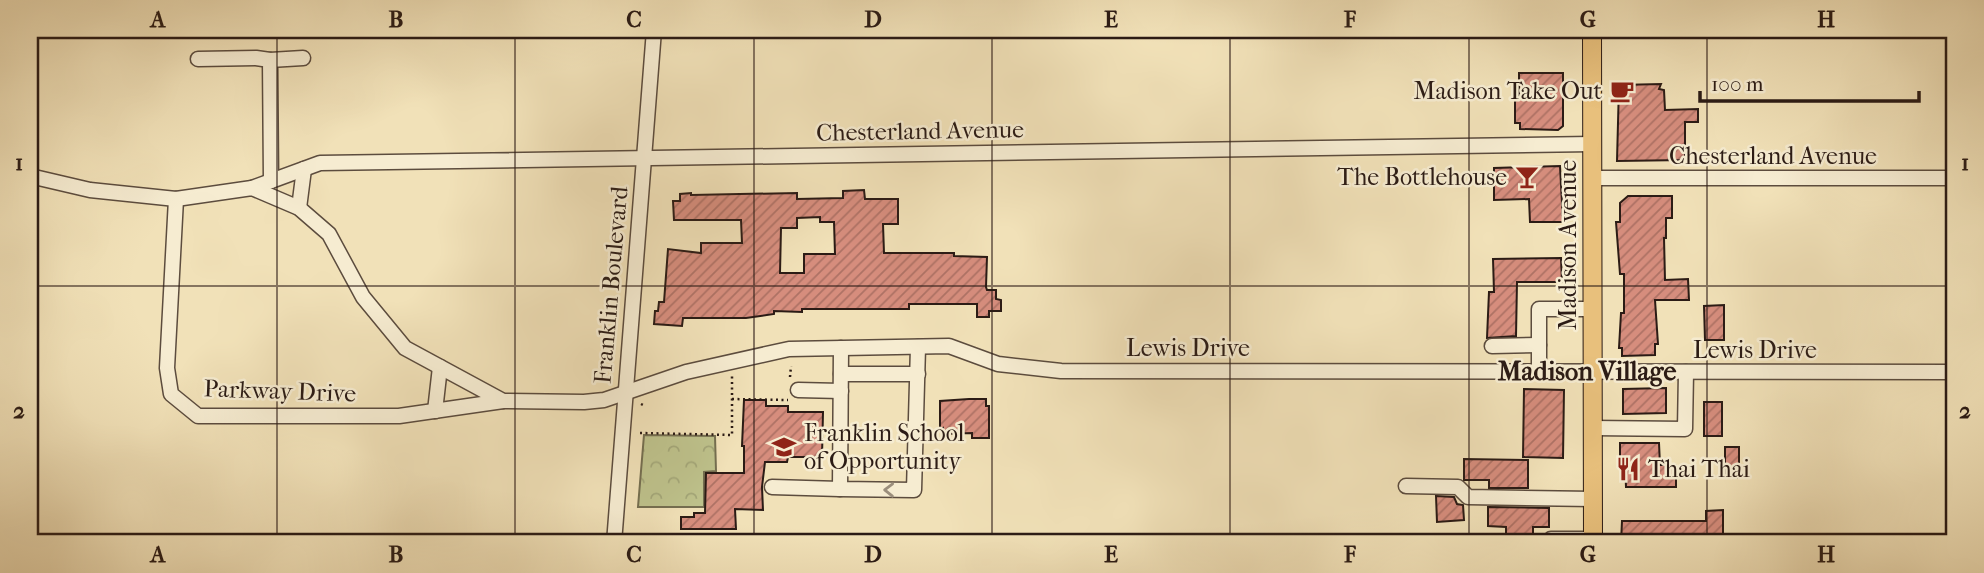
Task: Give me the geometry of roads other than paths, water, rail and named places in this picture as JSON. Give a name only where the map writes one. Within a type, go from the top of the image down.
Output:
[{"type":"main road","name":"Madison Avenue","points":[[1592,30],[1593,541]]},
{"type":"street","name":"Franklin Boulevard","points":[[614,543],[654,30]]},
{"type":"street","points":[[198,59],[303,58]]},
{"type":"street","points":[[270,60],[271,181]]},
{"type":"street","name":"Chesterland Avenue","points":[[252,188],[320,163],[1592,144]]},
{"type":"street","points":[[299,208],[304,169]]},
{"type":"street","points":[[30,176],[90,190],[176,199],[252,188]]},
{"type":"street","name":"Chesterland Avenue","points":[[1592,178],[1954,178]]},
{"type":"street","name":"Lewis Drive","points":[[252,188],[299,208],[329,234],[363,297],[405,348],[503,401],[604,400],[686,372],[789,349],[949,346],[998,364],[1061,371],[1954,372]]},
{"type":"street","name":"Parkway Drive","points":[[176,199],[167,368],[172,394],[198,416],[399,416],[503,401]]},
{"type":"street","points":[[1539,372],[1539,309],[1593,309]]},
{"type":"street","points":[[1492,346],[1539,345]]},
{"type":"street","points":[[772,487],[914,490],[918,347]]},
{"type":"street","points":[[840,489],[841,348]]},
{"type":"street","points":[[435,411],[440,367]]},
{"type":"street","points":[[1593,428],[1685,429],[1686,372]]},
{"type":"street","points":[[841,374],[918,374]]},
{"type":"street","points":[[794,395],[841,391]]},
{"type":"street","points":[[1406,486],[1458,487],[1468,497],[1593,499]]},
{"type":"street","points":[[1548,543],[1551,539],[1593,541]]},
{"type":"place","name":"Madison Take Out","points":[[1622,91]]},
{"type":"place","name":"The Bottlehouse","points":[[1527,177]]},
{"type":"place","name":"Franklin School of Opportunity","points":[[784,447]]},
{"type":"place","name":"Thai Thai","points":[[1628,469]]},
{"type":"district","name":"Madison Village","points":[[1587,371]]}]
